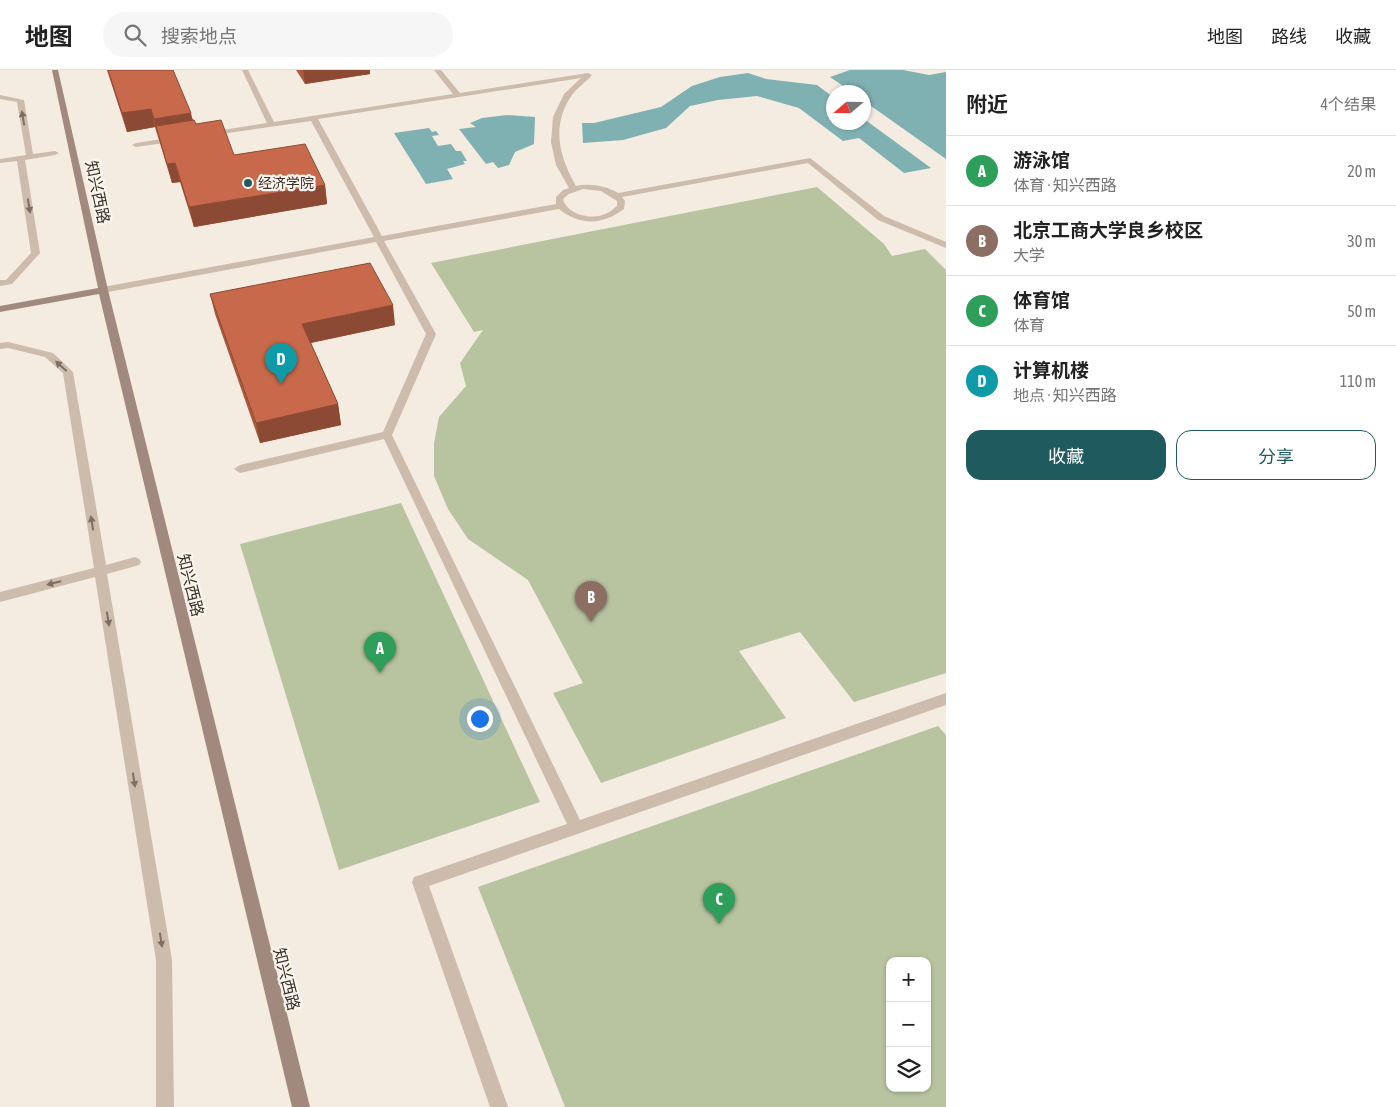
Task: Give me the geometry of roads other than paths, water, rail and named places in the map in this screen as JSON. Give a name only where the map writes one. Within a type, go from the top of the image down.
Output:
[{"type":"street","name":"知兴西路","points":[[55,70],[103,290],[302,1107]]},
{"type":"street","points":[[245,70],[271,124]]},
{"type":"street","points":[[437,70],[458,96]]},
{"type":"street","points":[[203,135],[458,96],[590,73]]},
{"type":"street","points":[[573,188],[560,165],[555,142],[557,118],[566,96],[590,73]]},
{"type":"street","points":[[0,96],[20,100],[36,253],[9,282],[0,283]]},
{"type":"street","points":[[313,118],[431,334],[387,435],[576,828]]},
{"type":"street","points":[[136,145],[184,138]]},
{"type":"street","points":[[0,161],[55,153]]},
{"type":"street","points":[[617,196],[810,160],[881,218],[946,245]]},
{"type":"street","points":[[593,187],[603,189],[617,196],[621,202],[621,207],[617,212],[602,218],[581,218],[564,211],[559,206],[558,201],[560,196],[573,188],[593,187]]},
{"type":"street","points":[[0,310],[559,206]]},
{"type":"street","points":[[0,346],[8,345],[49,355],[68,372],[164,960],[165,1107]]},
{"type":"street","points":[[240,469],[387,435]]},
{"type":"street","points":[[0,597],[135,562]]},
{"type":"street","points":[[499,1107],[420,882],[946,699]]},
{"type":"water","points":[[850,70],[903,70],[929,75],[946,72],[946,159],[871,106],[871,85],[842,85],[830,77]]},
{"type":"water","points":[[748,73],[766,79],[817,85],[826,92],[826,128],[799,108],[757,96],[718,100],[690,106],[666,128],[623,140],[583,143],[582,123],[594,123],[661,107],[692,86],[720,77]]},
{"type":"water","points":[[507,115],[535,117],[534,144],[515,152],[509,165],[498,168],[493,162],[486,164],[459,129],[476,127],[470,123],[482,118]]},
{"type":"water","points":[[871,124],[931,168],[904,173],[859,138],[843,141],[828,130],[871,130]]},
{"type":"water","points":[[429,128],[432,132],[436,131],[439,135],[432,136],[438,146],[451,144],[456,151],[461,151],[467,161],[463,161],[465,164],[447,169],[453,179],[426,184],[394,133]]},
{"type":"place","name":"经济学院","points":[[248,183]]},
{"type":"place","name":"计算机楼","points":[[281,384]]},
{"type":"place","name":"北京工商大学良乡校区","points":[[591,622]]},
{"type":"place","name":"游泳馆","points":[[380,673]]},
{"type":"place","name":"体育馆","points":[[719,924]]}]
